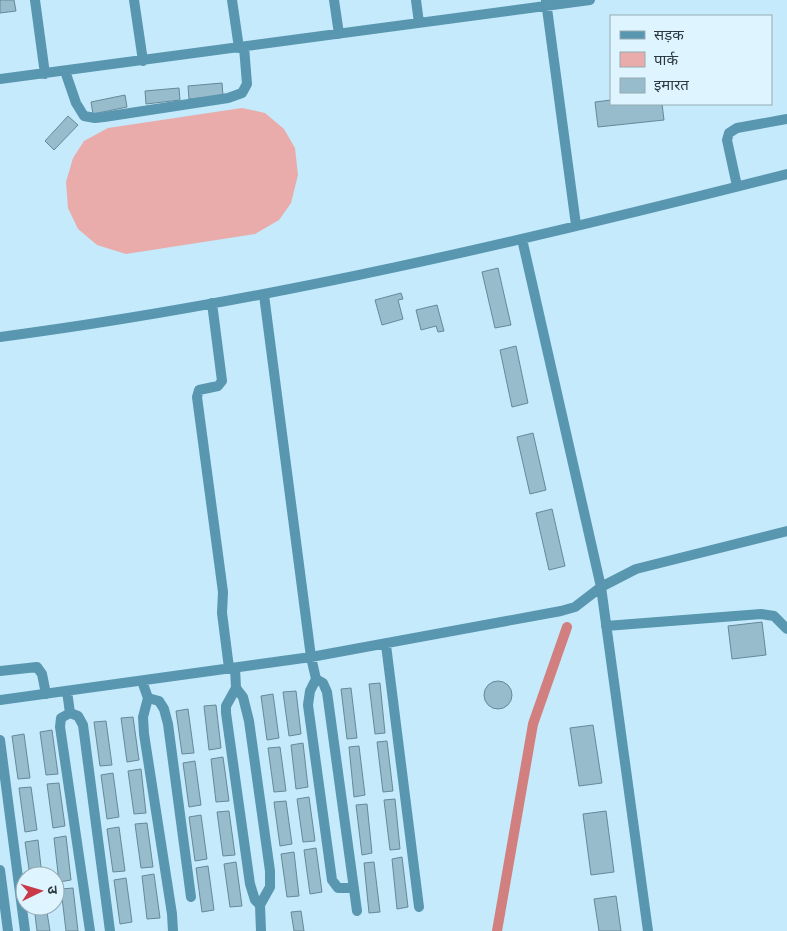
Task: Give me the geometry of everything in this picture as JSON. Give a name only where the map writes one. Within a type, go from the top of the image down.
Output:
[{"type":"street","points":[[36,0],[45,74]]},
{"type":"street","points":[[134,0],[142,61]]},
{"type":"street","points":[[65,71],[76,103],[84,116],[95,118],[228,98],[242,93],[246,84],[242,47],[232,0]]},
{"type":"street","points":[[334,0],[339,34]]},
{"type":"street","points":[[416,0],[419,23]]},
{"type":"street","points":[[0,80],[419,23],[546,3],[590,0]]},
{"type":"street","points":[[546,3],[576,226]]},
{"type":"street","points":[[737,186],[727,140],[729,133],[737,128],[787,119]]},
{"type":"street","points":[[0,337],[264,294],[522,239],[787,174]]},
{"type":"street","points":[[522,239],[600,587],[648,931]]},
{"type":"street","points":[[264,294],[311,657],[316,679],[310,691],[308,705],[332,880],[338,888],[354,888]]},
{"type":"street","points":[[212,303],[222,381],[218,386],[199,390],[197,397],[223,592],[222,613],[236,688],[244,697],[250,721],[270,871],[270,887],[260,905],[261,931]]},
{"type":"street","points":[[0,700],[311,657],[386,645],[561,611],[574,606],[600,587],[636,569],[787,531]]},
{"type":"street","points":[[606,626],[761,614],[774,616],[787,629]]},
{"type":"street","points":[[386,645],[420,907]]},
{"type":"street","points":[[0,671],[37,667],[42,674],[46,694]]},
{"type":"street","points":[[316,679],[322,683],[327,692],[357,911]]},
{"type":"street","points":[[142,681],[148,698],[143,717],[144,734],[171,905],[172,931]]},
{"type":"street","points":[[236,688],[226,706],[226,713],[250,884],[255,900],[260,905]]},
{"type":"street","points":[[67,691],[70,713]]},
{"type":"street","points":[[148,698],[159,701],[164,709],[168,724],[191,897]]},
{"type":"street","points":[[90,931],[60,727],[61,718],[70,713],[78,716],[83,725],[110,931]]},
{"type":"street","points":[[0,740],[25,931]]},
{"type":"street","points":[[0,870],[8,931]]},
{"type":"green space","points":[[242,108],[265,113],[284,129],[295,148],[298,175],[291,203],[279,220],[255,234],[126,254],[97,245],[78,229],[68,208],[66,182],[73,158],[84,141],[108,128]]},
{"type":"building","points":[[0,0],[14,0],[16,11],[0,13]]},
{"type":"building","points":[[222,83],[223,96],[189,99],[188,86]]},
{"type":"building","points":[[179,88],[180,100],[146,104],[145,91]]},
{"type":"building","points":[[125,95],[127,107],[93,114],[91,102]]},
{"type":"building","points":[[610,100],[610,105],[662,105],[664,120],[598,127],[595,102]]},
{"type":"building","points":[[68,116],[78,125],[54,150],[45,141]]},
{"type":"building","points":[[498,268],[511,325],[495,328],[482,272]]},
{"type":"building","points":[[401,293],[403,299],[398,300],[403,319],[382,325],[375,300]]},
{"type":"building","points":[[437,305],[444,331],[438,332],[436,326],[421,330],[416,310]]},
{"type":"building","points":[[516,346],[528,403],[512,407],[500,350]]},
{"type":"building","points":[[533,433],[546,490],[530,494],[517,437]]},
{"type":"building","points":[[552,509],[565,566],[549,570],[536,513]]},
{"type":"building","points":[[762,622],[766,655],[732,659],[728,626]]},
{"type":"building","points":[[498,681],[508,685],[512,695],[508,705],[498,709],[488,705],[484,695],[488,685]]},
{"type":"building","points":[[380,683],[385,733],[375,734],[369,684]]},
{"type":"building","points":[[351,688],[357,738],[347,739],[341,689]]},
{"type":"building","points":[[296,691],[301,734],[289,736],[283,692]]},
{"type":"building","points":[[273,694],[279,738],[267,740],[261,696]]},
{"type":"building","points":[[216,705],[221,748],[209,750],[204,706]]},
{"type":"building","points":[[188,709],[194,753],[182,754],[176,711]]},
{"type":"building","points":[[133,717],[139,760],[127,762],[121,718]]},
{"type":"building","points":[[106,721],[112,765],[100,766],[94,722]]},
{"type":"building","points":[[593,725],[602,783],[579,786],[570,728]]},
{"type":"building","points":[[52,730],[58,774],[46,775],[40,732]]},
{"type":"building","points":[[24,734],[30,778],[18,779],[12,736]]},
{"type":"building","points":[[387,741],[393,791],[383,792],[377,742]]},
{"type":"building","points":[[303,743],[308,787],[296,789],[291,745]]},
{"type":"building","points":[[359,746],[365,795],[354,797],[349,747]]},
{"type":"building","points":[[280,747],[286,791],[274,792],[268,748]]},
{"type":"building","points":[[223,757],[229,801],[216,802],[211,759]]},
{"type":"building","points":[[195,761],[201,805],[189,807],[183,763]]},
{"type":"building","points":[[141,769],[146,813],[134,814],[128,771]]},
{"type":"building","points":[[113,773],[119,817],[107,819],[101,775]]},
{"type":"building","points":[[59,783],[65,826],[53,828],[47,784]]},
{"type":"building","points":[[31,787],[37,830],[25,832],[19,788]]},
{"type":"building","points":[[309,797],[315,841],[303,842],[297,799]]},
{"type":"building","points":[[395,799],[400,849],[390,850],[384,800]]},
{"type":"building","points":[[286,801],[292,844],[280,846],[274,802]]},
{"type":"building","points":[[367,804],[372,853],[362,855],[356,805]]},
{"type":"building","points":[[229,811],[235,855],[223,856],[217,812]]},
{"type":"building","points":[[606,811],[614,872],[591,875],[583,814]]},
{"type":"building","points":[[201,815],[207,859],[195,861],[189,817]]},
{"type":"building","points":[[147,823],[153,867],[141,868],[135,824]]},
{"type":"building","points":[[119,827],[125,871],[113,872],[107,829]]},
{"type":"building","points":[[66,836],[71,880],[65,881],[65,866],[57,866],[54,838]]},
{"type":"building","points":[[38,840],[41,866],[29,866],[25,842]]},
{"type":"building","points":[[316,848],[322,892],[310,894],[304,850]]},
{"type":"building","points":[[294,852],[299,896],[287,897],[281,854]]},
{"type":"building","points":[[402,857],[408,907],[397,909],[392,859]]},
{"type":"building","points":[[236,862],[242,906],[230,907],[224,864]]},
{"type":"building","points":[[374,862],[380,912],[369,913],[364,863]]},
{"type":"building","points":[[208,866],[214,910],[202,912],[196,868]]},
{"type":"building","points":[[154,874],[160,918],[147,919],[142,876]]},
{"type":"building","points":[[126,878],[132,922],[120,924],[114,880]]},
{"type":"building","points":[[73,888],[78,931],[66,931],[65,889]]},
{"type":"building","points":[[616,896],[621,931],[599,931],[594,899]]},
{"type":"building","points":[[301,911],[304,931],[294,931],[291,912]]},
{"type":"building","points":[[35,916],[48,916],[50,931],[37,931]]},
{"type":"waterway","points":[[497,931],[533,724],[567,627]]}]
